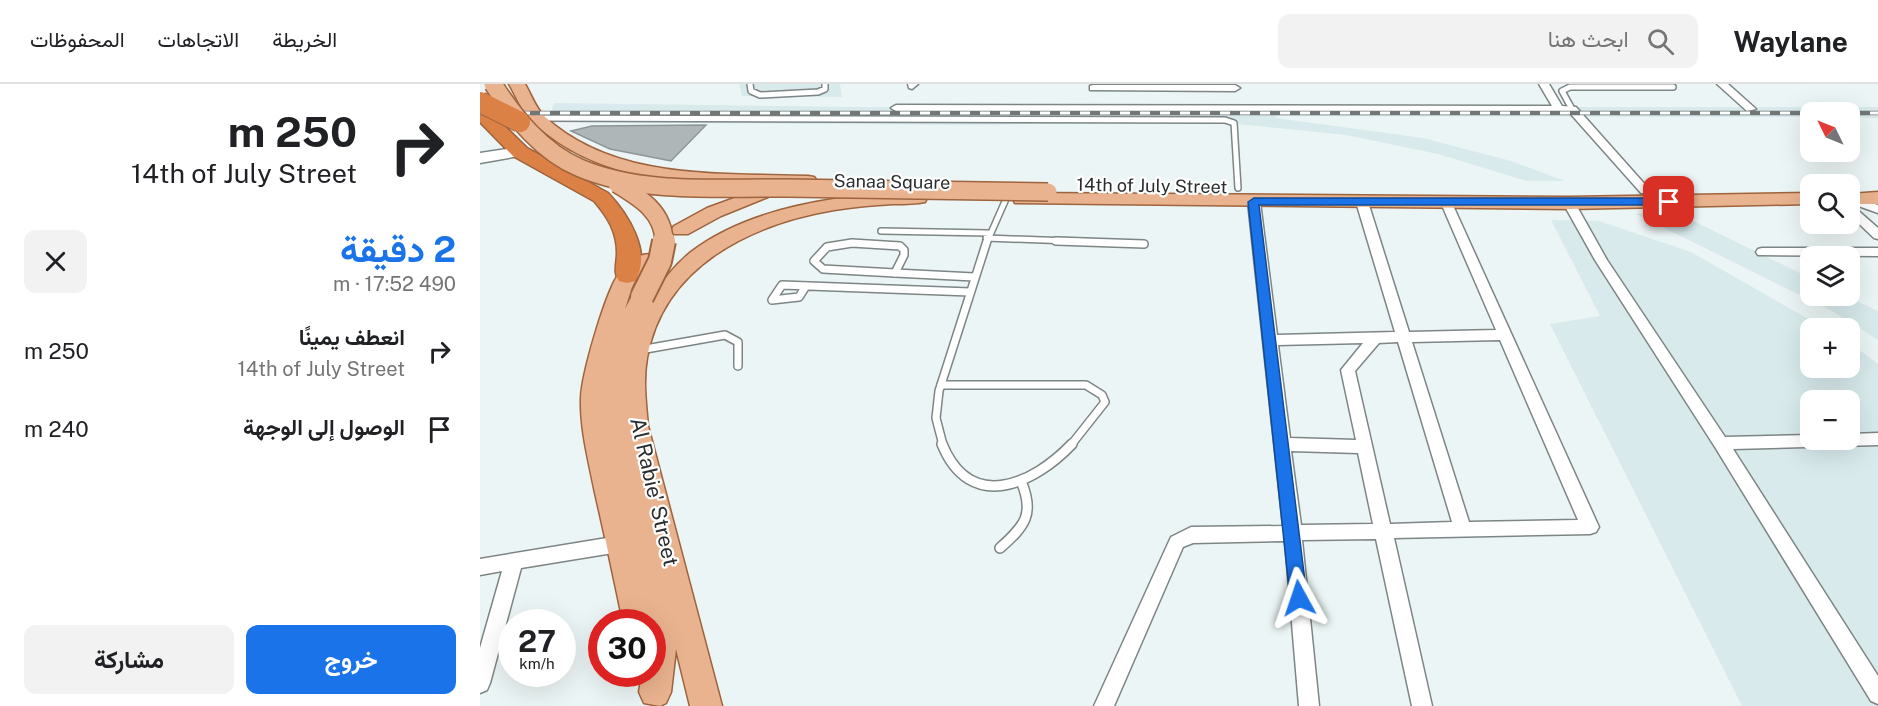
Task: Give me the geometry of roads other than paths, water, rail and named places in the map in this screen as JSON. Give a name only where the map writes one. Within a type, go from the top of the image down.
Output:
[{"type":"highway","points":[[480,102],[528,120]]},
{"type":"highway","points":[[480,112],[520,152],[601,197],[620,220],[630,249],[652,265]]},
{"type":"main road","points":[[493,84],[528,120],[557,156],[605,177],[644,200],[659,216],[663,225],[665,236],[660,262],[623,341],[613,388],[615,422],[622,460],[643,536],[659,611],[660,662],[655,690]]},
{"type":"main road","points":[[521,87],[528,120]]},
{"type":"main road","name":"Sanaa Square","points":[[528,120],[570,145],[608,162],[659,173],[824,181],[958,191]]},
{"type":"main road","points":[[605,177],[644,183],[731,187],[1278,194],[1337,202]]},
{"type":"main road","name":"Sanaa Square","points":[[797,184],[824,181]]},
{"type":"main road","points":[[1860,185],[1878,184]]},
{"type":"main road","name":"14th of July Street","points":[[958,191],[1238,188],[1517,192],[1800,186]]},
{"type":"main road","name":"Sanaa Square","points":[[652,265],[699,256],[739,233],[814,209],[864,200],[958,191]]},
{"type":"main road","name":"14th of July Street","points":[[958,191],[1005,199],[1254,202],[1569,203],[1800,199]]},
{"type":"main road","points":[[681,230],[714,212],[762,193]]},
{"type":"main road","points":[[1860,199],[1878,198]]},
{"type":"main road","name":"Al Rabie' Street","points":[[652,265],[649,321],[638,350],[634,374],[636,426],[706,706]]},
{"type":"main road","name":"Al Rabie' Street","points":[[635,609],[596,436],[593,397],[597,371],[620,291],[652,265]]},
{"type":"street","points":[[1544,84],[1559,109]]},
{"type":"street","points":[[1722,84],[1751,109]]},
{"type":"street","points":[[1093,88],[1235,86],[1238,109]]},
{"type":"street","points":[[896,108],[1572,109],[1645,191]]},
{"type":"street","points":[[480,158],[520,152]]},
{"type":"street","points":[[1254,202],[1293,534],[1309,706]]},
{"type":"street","points":[[1362,202],[1462,529]]},
{"type":"street","points":[[1104,706],[1177,542],[1191,535],[1590,526],[1447,203]]},
{"type":"street","points":[[1569,203],[1602,260],[1721,443],[1878,694]]},
{"type":"street","points":[[1860,203],[1878,209]]},
{"type":"street","points":[[1860,218],[1878,234]]},
{"type":"street","points":[[1762,252],[1878,252]]},
{"type":"street","points":[[1269,340],[1506,335]]},
{"type":"street","points":[[1375,338],[1348,370],[1422,706]]},
{"type":"street","points":[[1721,443],[1878,439]]},
{"type":"street","points":[[1282,444],[1364,447]]},
{"type":"street","points":[[480,567],[619,544]]},
{"type":"street","points":[[480,683],[514,561]]},
{"type":"lane","points":[[750,84],[751,91],[760,95],[818,92],[825,89],[825,84]]},
{"type":"lane","points":[[1572,109],[1562,91],[1570,87],[1673,87]]},
{"type":"lane","points":[[528,120],[1225,120],[1234,123],[1238,188]]},
{"type":"lane","points":[[940,385],[1086,385],[1102,395],[1105,402],[1055,461],[1036,475],[1021,481],[1004,485],[979,486],[965,478],[951,463],[940,435],[936,413],[940,385],[987,236],[1005,199]]},
{"type":"lane","points":[[881,231],[1143,243]]},
{"type":"lane","points":[[895,273],[904,255],[904,250],[900,246],[840,244],[828,246],[820,251],[814,261],[823,269],[895,273],[974,277]]},
{"type":"lane","points":[[806,286],[970,292]]},
{"type":"lane","points":[[638,350],[724,334],[738,342],[738,366]]},
{"type":"lane","points":[[1000,548],[1019,531],[1028,514],[1029,498],[1021,481]]},
{"type":"railway","points":[[480,113],[1800,113]]},
{"type":"railway","points":[[1860,113],[1878,113]]}]
